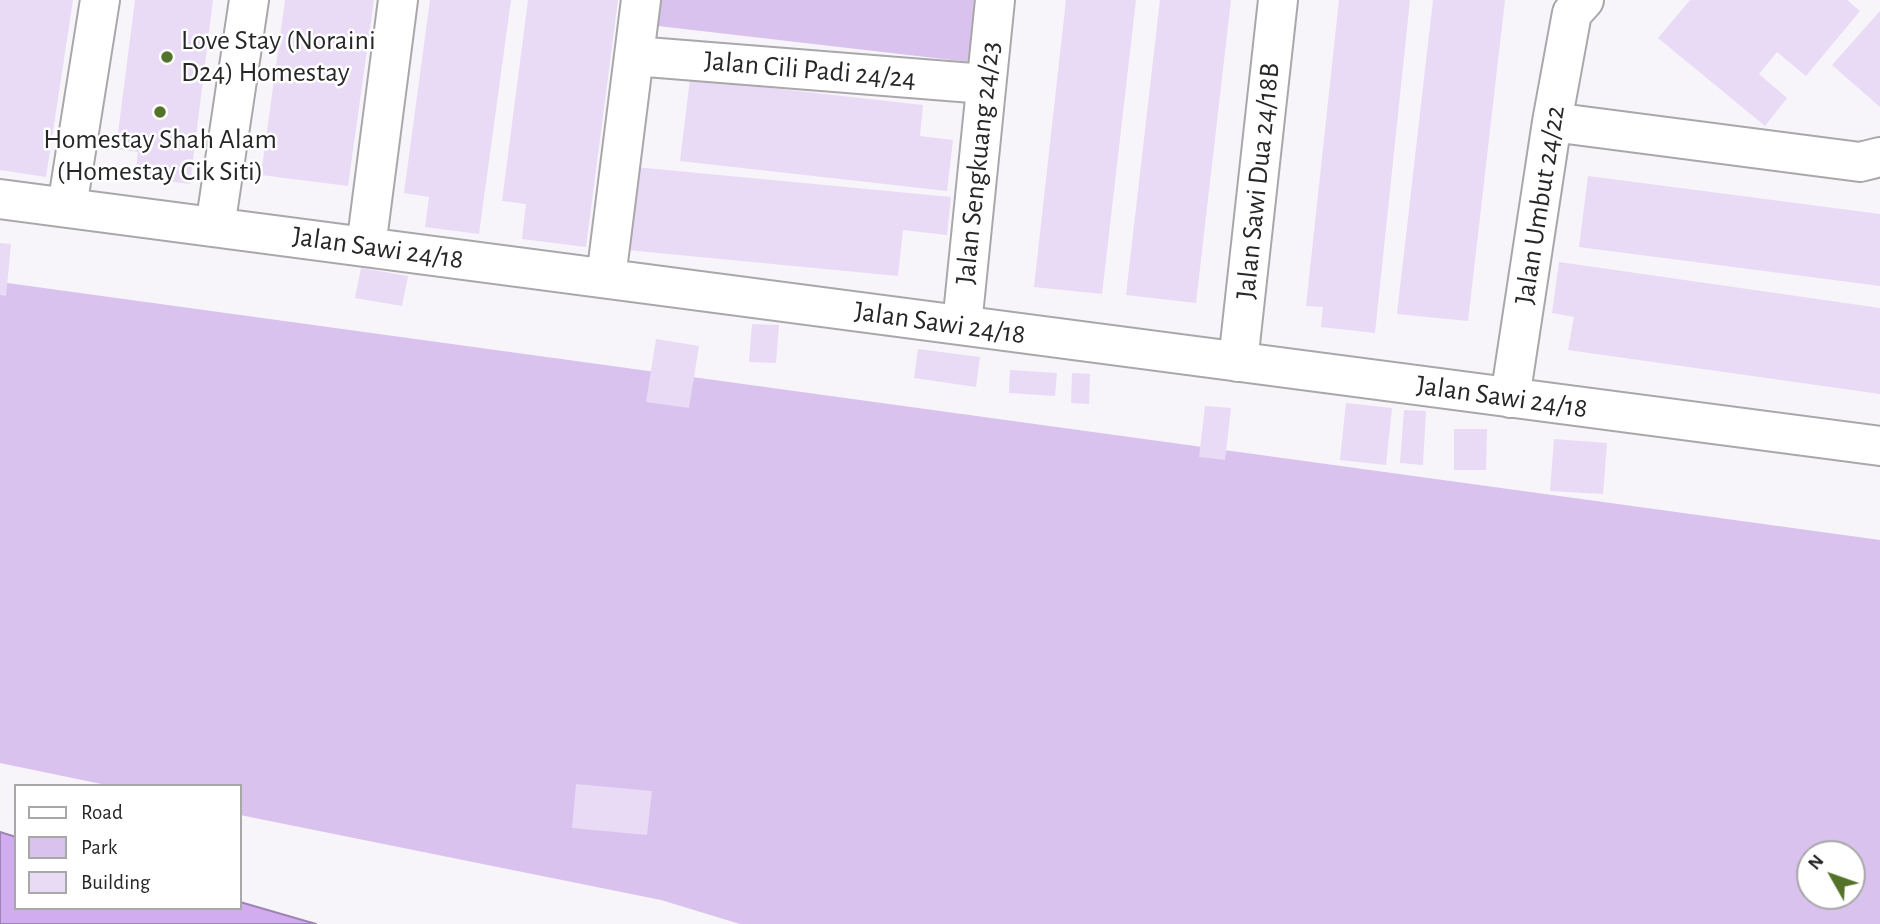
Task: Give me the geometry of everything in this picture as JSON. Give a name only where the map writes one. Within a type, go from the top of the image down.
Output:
[{"type":"street","points":[[66,207],[100,0]]},
{"type":"street","points":[[215,227],[249,0]]},
{"type":"street","points":[[366,247],[398,0]]},
{"type":"street","points":[[606,278],[641,0]]},
{"type":"street","name":"Jalan Sengkuang 24/23","points":[[962,326],[995,0]]},
{"type":"street","name":"Jalan Sawi Dua 24/18B","points":[[1238,362],[1278,0]]},
{"type":"street","name":"Jalan Umbut 24/22","points":[[1510,398],[1552,122],[1578,6]]},
{"type":"street","name":"Jalan Cili Padi 24/24","points":[[634,56],[985,84]]},
{"type":"street","points":[[1552,122],[1860,162],[1880,157]]},
{"type":"street","name":"Jalan Sawi 24/18","points":[[0,199],[1880,446]]},
{"type":"green space","points":[[661,0],[977,0],[969,62],[658,26]]},
{"type":"green space","points":[[0,282],[1880,540],[1880,924],[740,924],[661,900],[242,815],[242,784],[101,784],[0,763]]},
{"type":"shaded area","points":[[0,832],[14,836],[14,910],[242,910],[242,903],[316,924],[0,924]]},
{"type":"building","points":[[0,0],[73,0],[46,177],[0,170]]},
{"type":"building","points":[[135,0],[213,0],[190,184],[135,177],[138,152],[116,149]]},
{"type":"building","points":[[285,0],[374,0],[348,186],[261,175]]},
{"type":"building","points":[[430,0],[511,0],[479,234],[425,227],[429,197],[404,193]]},
{"type":"building","points":[[528,0],[618,0],[586,247],[522,239],[526,204],[502,201]]},
{"type":"building","points":[[1066,0],[1136,0],[1102,294],[1034,287]]},
{"type":"building","points":[[1160,0],[1231,0],[1196,303],[1126,295]]},
{"type":"building","points":[[1339,0],[1410,0],[1375,333],[1321,327],[1323,307],[1306,306]]},
{"type":"building","points":[[1433,0],[1505,0],[1468,321],[1397,314]]},
{"type":"building","points":[[1690,0],[1847,0],[1860,11],[1806,76],[1777,52],[1759,74],[1787,98],[1765,126],[1658,38]]},
{"type":"building","points":[[1880,11],[1880,107],[1832,65]]},
{"type":"building","points":[[690,79],[923,105],[920,136],[953,140],[947,191],[680,161]]},
{"type":"building","points":[[635,167],[951,197],[947,235],[903,230],[898,276],[627,250]]},
{"type":"building","points":[[1588,176],[1880,214],[1880,286],[1579,247]]},
{"type":"building","points":[[0,243],[11,244],[6,296],[0,295]]},
{"type":"building","points":[[1559,262],[1880,308],[1880,394],[1568,350],[1574,317],[1552,313]]},
{"type":"building","points":[[361,268],[408,276],[402,306],[355,298]]},
{"type":"building","points":[[752,324],[779,325],[776,363],[749,362]]},
{"type":"building","points":[[656,339],[699,346],[689,408],[646,402]]},
{"type":"building","points":[[918,349],[980,357],[976,387],[914,378]]},
{"type":"building","points":[[1010,370],[1057,373],[1055,396],[1009,393]]},
{"type":"building","points":[[1072,373],[1090,374],[1089,404],[1071,403]]},
{"type":"building","points":[[1346,403],[1392,408],[1386,465],[1340,460]]},
{"type":"building","points":[[1205,406],[1231,408],[1225,460],[1199,457]]},
{"type":"building","points":[[1404,410],[1426,411],[1423,465],[1400,463]]},
{"type":"building","points":[[1454,429],[1487,429],[1486,470],[1454,470]]},
{"type":"building","points":[[1554,439],[1607,443],[1603,494],[1550,491]]},
{"type":"building","points":[[576,784],[652,791],[647,835],[572,828]]},
{"type":"place","name":"Love Stay (Noraini D24) Homestay","points":[[167,57]]},
{"type":"place","name":"Homestay Shah Alam (Homestay Cik Siti)","points":[[160,112]]}]
